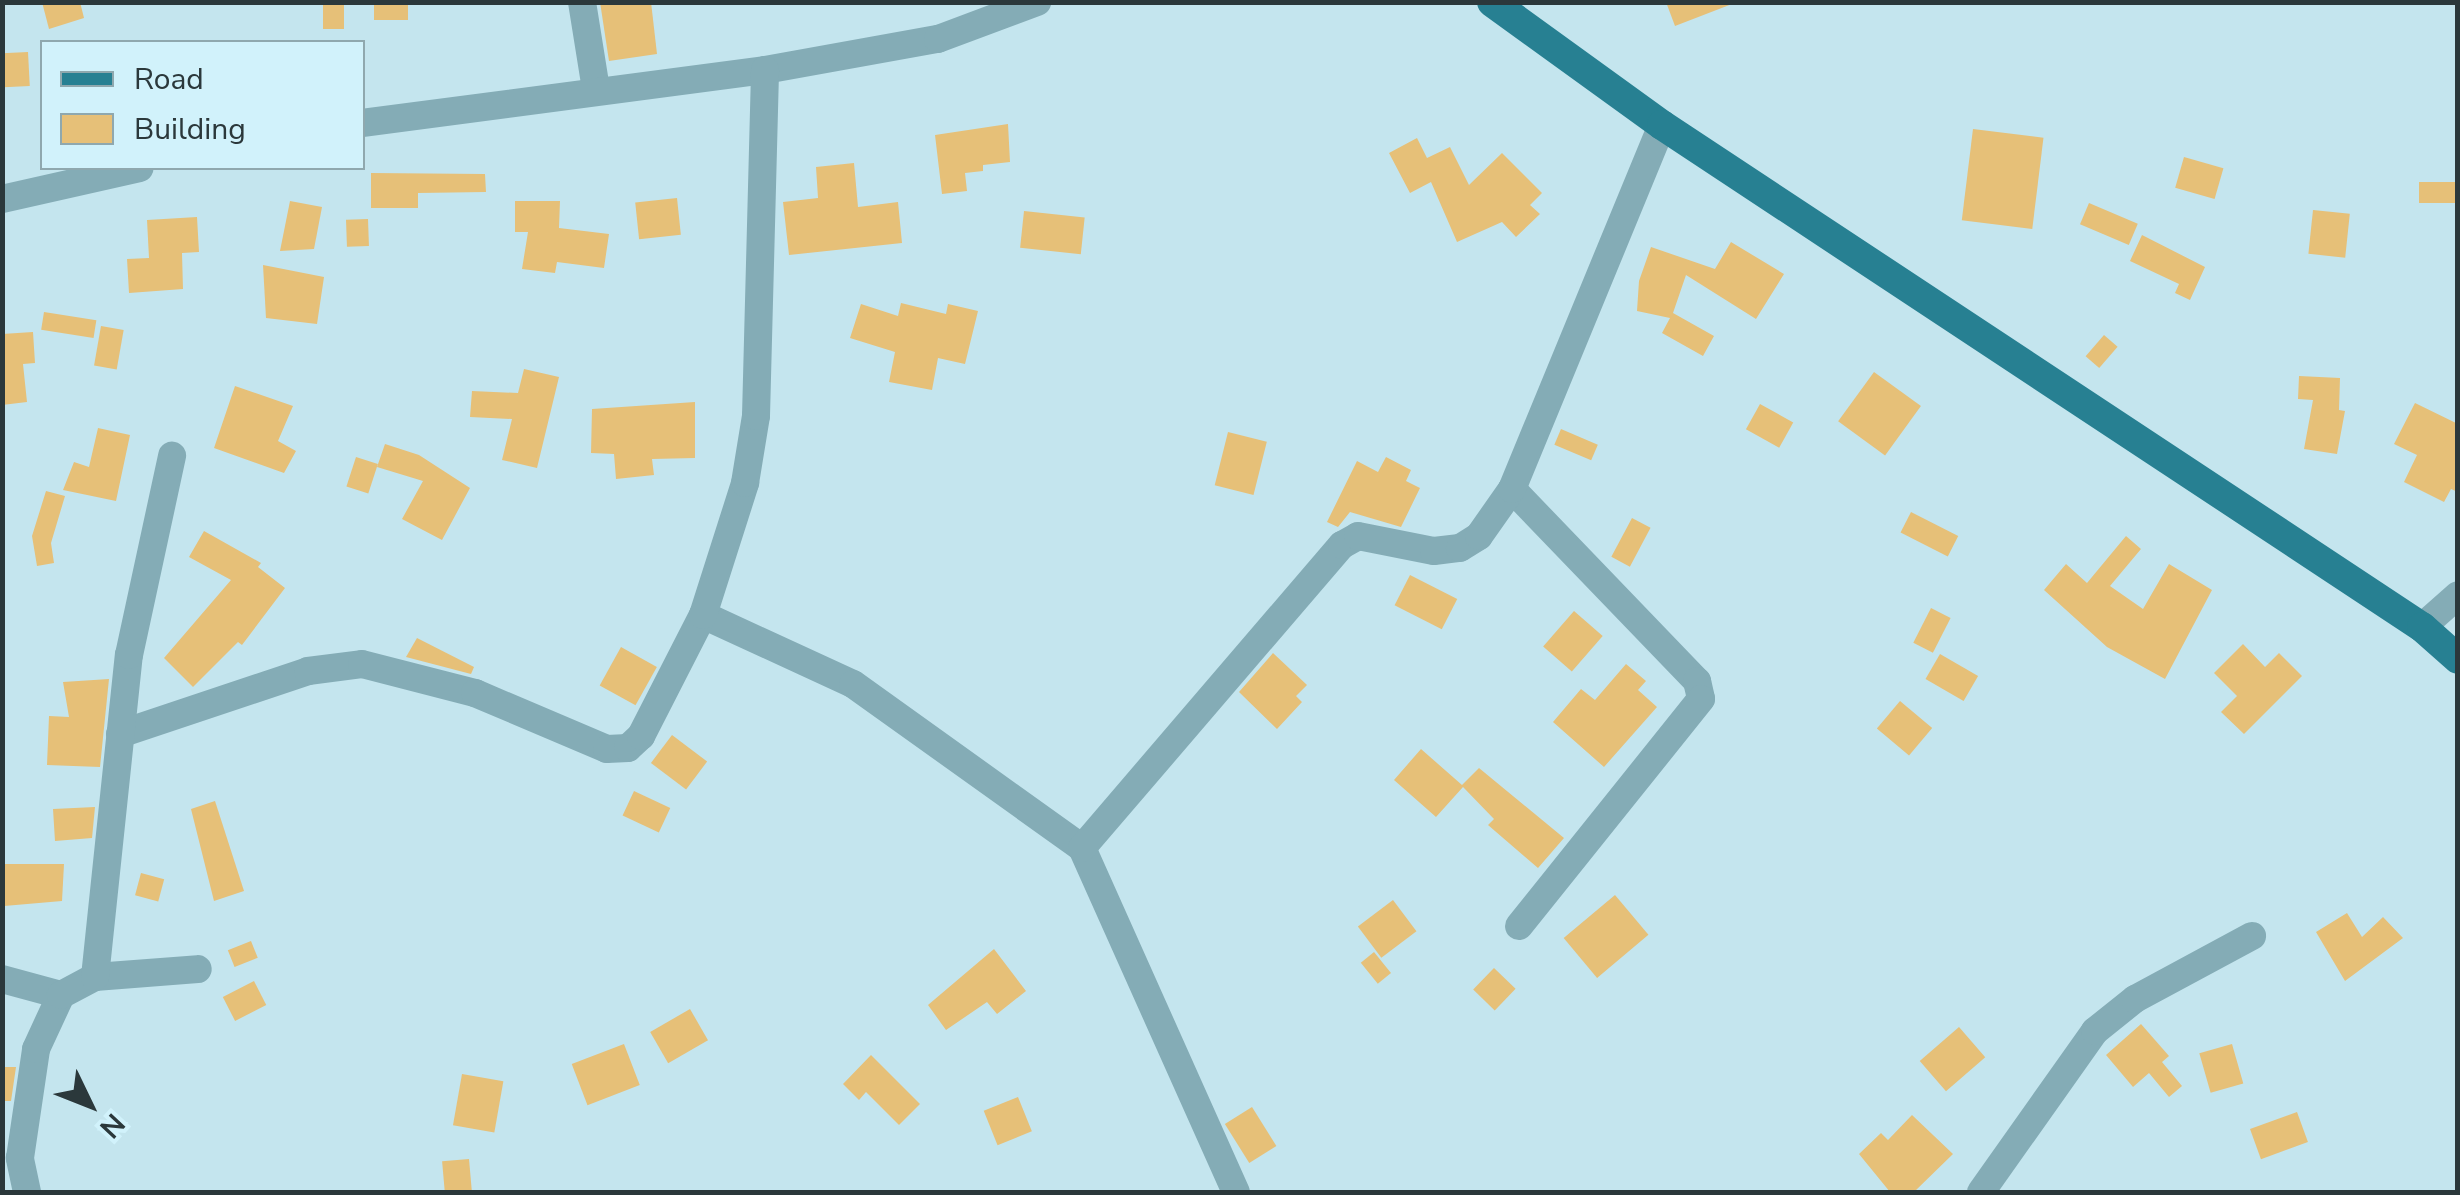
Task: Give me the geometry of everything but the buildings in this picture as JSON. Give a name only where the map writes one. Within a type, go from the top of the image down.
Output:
[{"type":"main road","points":[[1492,2],[1662,126],[2422,627],[2458,659]]},
{"type":"street","points":[[582,2],[596,89]]},
{"type":"street","points":[[365,123],[596,89],[765,70],[938,38],[1037,2]]},
{"type":"street","points":[[120,734],[308,671],[362,664],[475,693],[607,749],[628,748],[642,736],[703,615],[744,483],[756,416],[765,70]]},
{"type":"street","points":[[1082,848],[1323,560],[1358,536],[1434,551],[1460,548],[1479,536],[1512,489],[1662,126]]},
{"type":"street","points":[[2,199],[131,170]]},
{"type":"street","points":[[95,977],[129,656],[172,456]]},
{"type":"street","points":[[1512,489],[1697,680],[1701,698],[1520,926]]},
{"type":"street","points":[[2422,627],[2458,595]]},
{"type":"street","points":[[703,615],[853,684],[1082,848],[1236,1192]]},
{"type":"street","points":[[1981,1192],[2095,1031],[2135,999],[2252,936]]},
{"type":"street","points":[[27,1192],[20,1158],[36,1049],[61,996],[95,977],[198,969]]},
{"type":"street","points":[[2,979],[61,996]]}]
